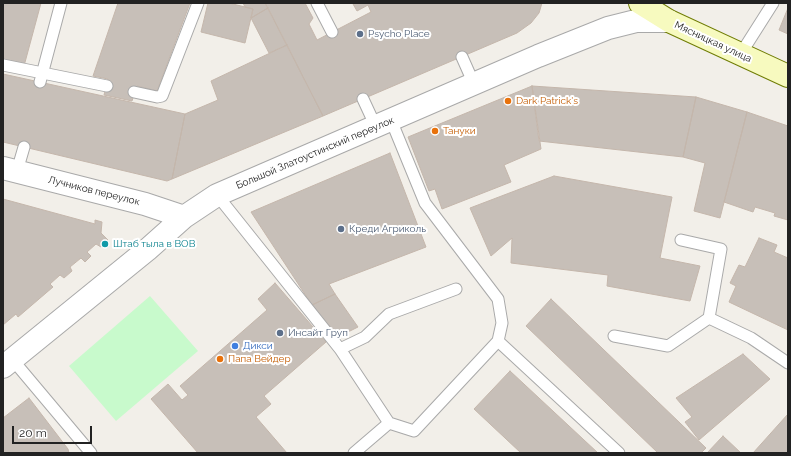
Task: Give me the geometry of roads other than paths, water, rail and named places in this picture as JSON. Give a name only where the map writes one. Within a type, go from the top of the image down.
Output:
[{"type":"main road","name":"Мясницкая улица","points":[[640,3],[669,21],[788,76]]},
{"type":"street","name":"Большой Златоустинский переулок","points":[[8,363],[148,250],[184,217],[217,195],[608,28],[636,21],[669,21]]},
{"type":"street","name":"Лучников переулок","points":[[10,170],[145,204],[184,217]]},
{"type":"lane","points":[[42,77],[61,3]]},
{"type":"lane","points":[[134,92],[156,97],[162,96],[198,3]]},
{"type":"lane","points":[[317,3],[332,32]]},
{"type":"lane","points":[[740,55],[773,3]]},
{"type":"lane","points":[[462,57],[474,84]]},
{"type":"lane","points":[[3,65],[42,77],[106,86]]},
{"type":"lane","points":[[217,195],[340,349],[389,423],[414,431],[498,341],[502,322],[498,299],[425,203],[384,124],[363,98]]},
{"type":"lane","points":[[10,170],[24,147]]},
{"type":"lane","points":[[614,336],[668,346],[709,318],[720,249],[681,240]]},
{"type":"lane","points":[[340,349],[365,338],[389,314],[456,288]]},
{"type":"lane","points":[[709,318],[752,338],[788,363]]},
{"type":"lane","points":[[498,341],[619,453]]},
{"type":"lane","points":[[8,363],[91,453]]},
{"type":"lane","points":[[354,453],[389,423]]},
{"type":"place","name":"Psycho Place","points":[[360,34]]},
{"type":"place","name":"Dark Patrick's","points":[[508,101]]},
{"type":"place","name":"Тануки","points":[[435,131]]},
{"type":"place","name":"Креди Агриколь","points":[[341,229]]},
{"type":"place","name":"Штаб тыла в ВОВ","points":[[105,244]]},
{"type":"place","name":"Инсайт Груп","points":[[280,333]]},
{"type":"place","name":"Дикси","points":[[235,346]]},
{"type":"place","name":"Папа Вейдер","points":[[220,359]]}]
